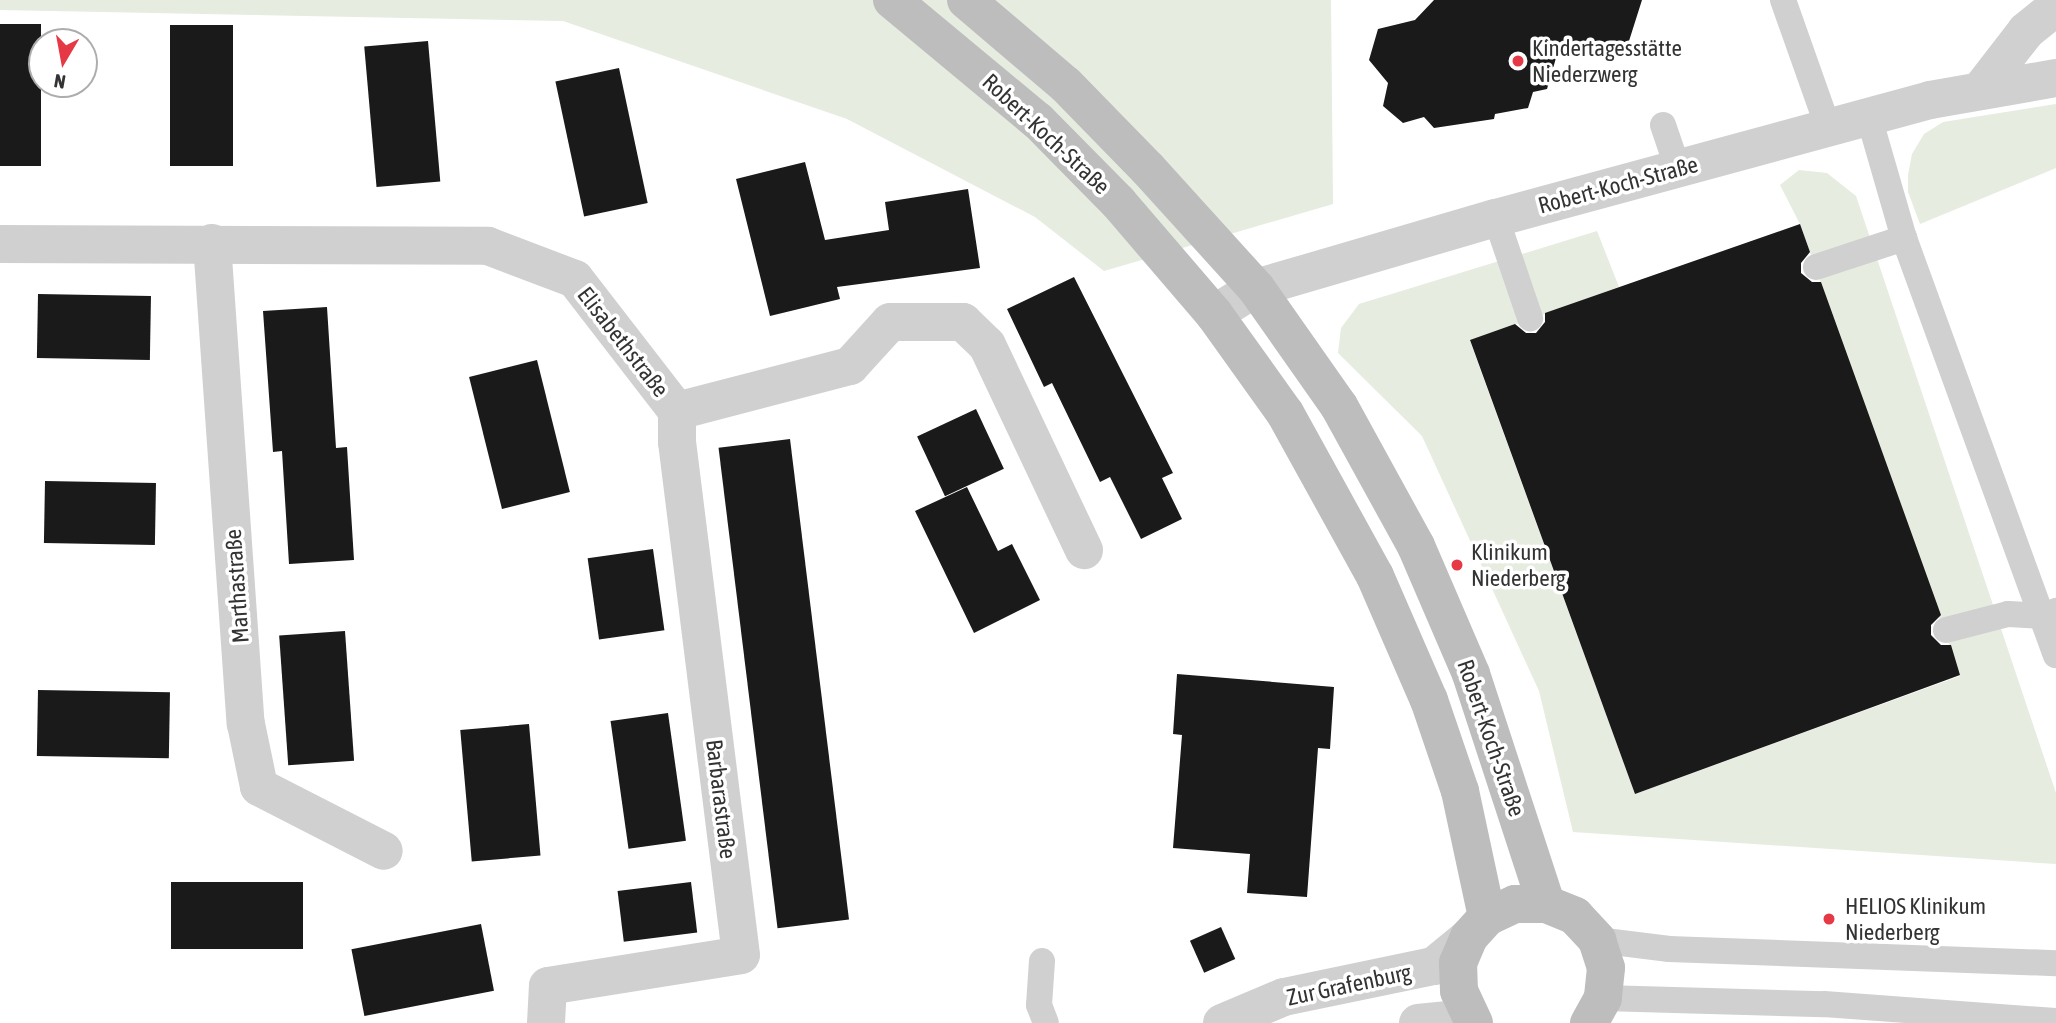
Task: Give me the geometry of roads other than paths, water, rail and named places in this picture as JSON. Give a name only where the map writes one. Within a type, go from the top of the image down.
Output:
[{"type":"street","name":"Robert-Koch-Straße","points":[[892,0],[1038,121],[1118,202],[1214,314],[1285,414],[1375,576],[1429,700],[1460,791],[1478,927]]},
{"type":"street","name":"Robert-Koch-Straße","points":[[966,0],[1066,85],[1256,288],[1339,406],[1416,546],[1471,674],[1546,904]]},
{"type":"street","points":[[1982,88],[2026,31],[2056,7]]},
{"type":"street","name":"Robert-Koch-Straße","points":[[1214,314],[1256,288],[1496,218],[1828,127],[1982,88],[2056,78]]},
{"type":"street","name":"Marthastraße","points":[[212,243],[246,724],[259,787],[384,852]]},
{"type":"street","name":"Elisabethstraße","points":[[0,244],[488,246],[575,279],[677,411],[850,366],[890,322],[963,322],[987,345],[1084,550]]},
{"type":"street","name":"Barbarastraße","points":[[546,1023],[548,986],[741,955],[677,443],[677,411]]},
{"type":"street","points":[[1418,1023],[1472,1020],[1459,991],[1458,972],[1478,927],[1515,904],[1546,904],[1575,916],[1597,940],[1606,968],[1596,1011]]},
{"type":"street","name":"Zur Grafenburg","points":[[1222,1023],[1284,998],[1434,966],[1478,927]]},
{"type":"lane","points":[[1783,0],[1828,127]]},
{"type":"lane","points":[[1869,117],[1904,238],[2049,614],[2056,656]]},
{"type":"lane","points":[[1663,125],[1678,169]]},
{"type":"lane","points":[[1496,218],[1530,318]]},
{"type":"lane","points":[[1816,267],[1904,238]]},
{"type":"lane","points":[[1946,630],[2008,614],[2049,614]]},
{"type":"lane","points":[[1597,940],[1669,949],[2056,963]]},
{"type":"lane","points":[[1042,961],[1038,1004],[1046,1023]]},
{"type":"lane","points":[[1596,1011],[1824,1004],[2056,1021]]},
{"type":"place","name":"Kindertagesstätte Niederzwerg","points":[[1518,61]]},
{"type":"place","name":"Klinikum Niederberg","points":[[1457,565]]},
{"type":"place","name":"HELIOS Klinikum Niederberg","points":[[1829,919]]}]
